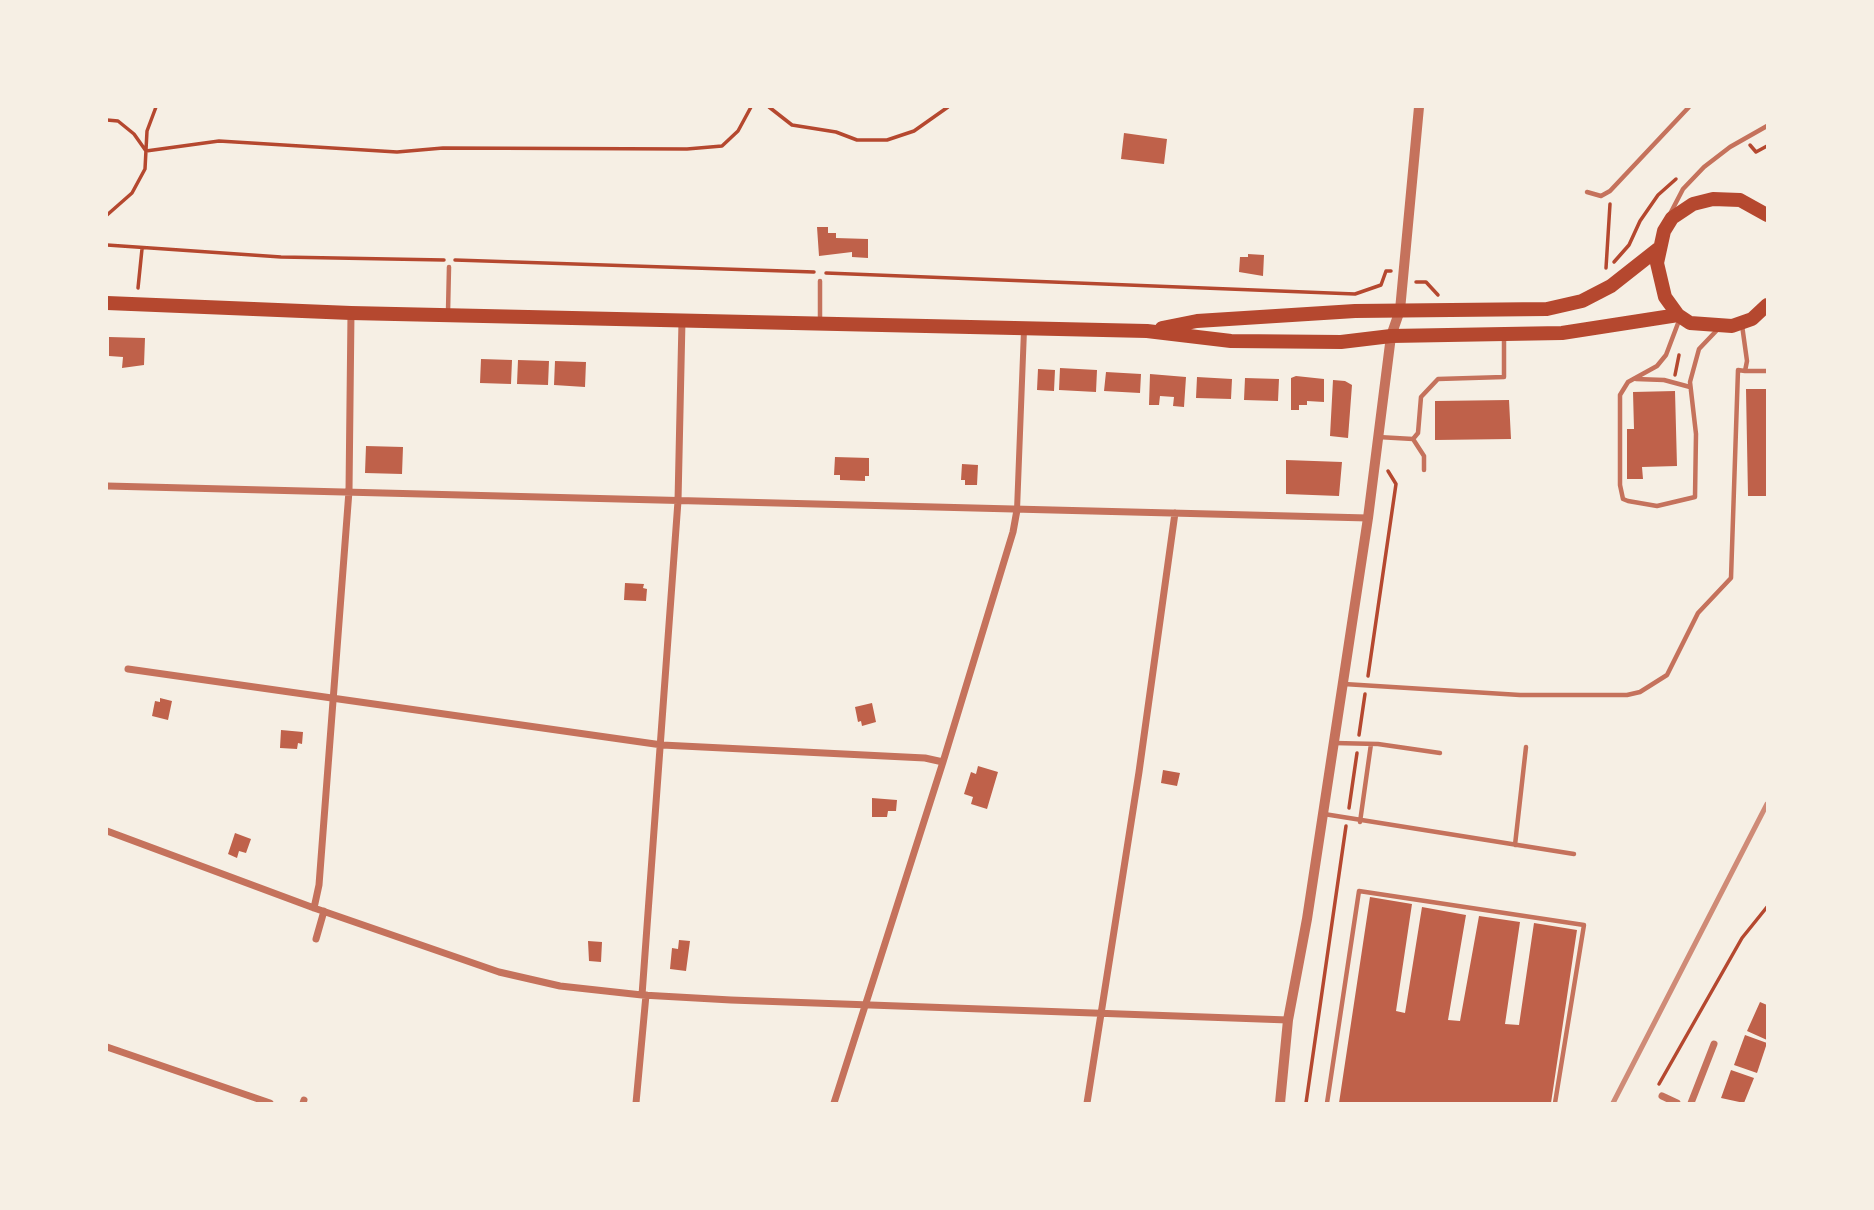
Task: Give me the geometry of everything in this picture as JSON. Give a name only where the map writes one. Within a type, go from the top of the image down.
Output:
[{"type":"highway","points":[[1765,310],[1742,324],[1719,327],[1690,323],[1679,316],[1660,287],[1658,249],[1664,231],[1684,208],[1713,199],[1740,200],[1767,215]]},
{"type":"highway","points":[[1147,331],[1197,321],[1400,310],[1547,309],[1582,301],[1611,286],[1658,249]]},
{"type":"highway","points":[[107,303],[136,307],[351,313],[1147,331],[1231,341],[1340,342],[1391,337],[1562,333],[1679,316]]},
{"type":"street","points":[[1280,1103],[1288,1020],[1323,814],[1368,518],[1391,337],[1400,310],[1419,107]]},
{"type":"street","points":[[314,908],[319,885],[349,491],[351,313]]},
{"type":"street","points":[[636,1103],[678,501],[682,320]]},
{"type":"street","points":[[834,1103],[867,1006],[1013,532],[1017,510],[1024,330]]},
{"type":"street","points":[[107,486],[1368,518]]},
{"type":"street","points":[[1087,1103],[1139,772],[1175,513]]},
{"type":"street","points":[[128,669],[662,745],[925,758],[943,762]]},
{"type":"street","points":[[107,831],[314,908],[530,980],[644,995],[867,1006],[1288,1020]]},
{"type":"street","points":[[316,939],[324,911]]},
{"type":"street","points":[[1691,1103],[1714,1044]]},
{"type":"street","points":[[107,1047],[270,1103]]},
{"type":"street","points":[[1658,1093],[1677,1103]]},
{"type":"lane","points":[[1587,192],[1601,196],[1610,191],[1689,107]]},
{"type":"lane","points":[[1664,231],[1677,200],[1692,178],[1718,156],[1767,126]]},
{"type":"lane","points":[[447,315],[449,268]]},
{"type":"lane","points":[[820,281],[820,323]]},
{"type":"lane","points":[[1679,316],[1666,355],[1623,387],[1620,395],[1620,485],[1623,499],[1646,505],[1669,505],[1695,497],[1696,434],[1690,387],[1692,366],[1699,349],[1719,327]]},
{"type":"lane","points":[[1742,324],[1747,344],[1745,371]]},
{"type":"lane","points":[[1413,439],[1418,433],[1421,397],[1438,379],[1504,377],[1504,335]]},
{"type":"lane","points":[[1342,683],[1520,695],[1627,695],[1640,692],[1667,675],[1698,613],[1731,578],[1738,370],[1767,371]]},
{"type":"lane","points":[[1635,379],[1664,380],[1690,387]]},
{"type":"lane","points":[[1377,437],[1413,439]]},
{"type":"lane","points":[[1413,439],[1424,456],[1423,470]]},
{"type":"lane","points":[[1334,743],[1371,744],[1440,753]]},
{"type":"lane","points":[[1360,822],[1371,744]]},
{"type":"lane","points":[[1514,845],[1526,747]]},
{"type":"lane","points":[[1323,814],[1574,855]]},
{"type":"lane","points":[[1327,1103],[1359,891],[1584,925],[1555,1103]]},
{"type":"path","points":[[107,215],[132,193],[145,169],[147,131],[156,107]]},
{"type":"path","points":[[146,151],[219,141],[397,152],[443,148],[698,149],[722,146],[730,140],[751,107]]},
{"type":"path","points":[[769,107],[792,125],[871,140],[887,140],[914,131],[948,107]]},
{"type":"path","points":[[107,120],[118,121],[134,134],[146,151]]},
{"type":"path","points":[[1598,275],[1629,245],[1640,220],[1658,195],[1678,177]]},
{"type":"path","points":[[1606,268],[1610,191]]},
{"type":"path","points":[[107,245],[281,257],[821,272],[1355,294],[1381,285],[1386,271],[1402,273],[1406,282],[1426,282],[1441,298]]},
{"type":"path","points":[[136,307],[142,248]]},
{"type":"path","points":[[1306,1103],[1396,484],[1375,452]]},
{"type":"path","points":[[1658,1093],[1742,938],[1767,907]]},
{"type":"building","points":[[1124,133],[1167,139],[1164,164],[1121,159]]},
{"type":"building","points":[[817,227],[828,227],[828,233],[836,233],[836,238],[868,239],[868,258],[852,257],[852,252],[819,256]]},
{"type":"building","points":[[1248,254],[1264,255],[1263,276],[1239,272],[1240,257],[1248,257]]},
{"type":"building","points":[[109,337],[145,338],[144,365],[122,368],[123,357],[109,356]]},
{"type":"building","points":[[481,359],[512,360],[511,384],[480,383]]},
{"type":"building","points":[[518,360],[549,361],[548,385],[517,384]]},
{"type":"building","points":[[555,361],[586,362],[585,387],[554,385]]},
{"type":"building","points":[[1060,368],[1097,370],[1096,392],[1059,390]]},
{"type":"building","points":[[1038,369],[1055,370],[1054,391],[1037,390]]},
{"type":"building","points":[[1106,372],[1141,374],[1140,393],[1104,391]]},
{"type":"building","points":[[1150,374],[1186,377],[1184,407],[1173,406],[1174,397],[1160,396],[1159,405],[1149,405]]},
{"type":"building","points":[[1296,376],[1324,379],[1324,402],[1307,401],[1307,405],[1299,405],[1299,410],[1291,410],[1291,378]]},
{"type":"building","points":[[1197,377],[1232,379],[1231,399],[1196,398]]},
{"type":"building","points":[[1245,378],[1279,379],[1278,401],[1244,400]]},
{"type":"building","points":[[1333,380],[1352,385],[1348,438],[1330,436]]},
{"type":"building","points":[[1746,389],[1767,389],[1767,496],[1748,496]]},
{"type":"building","points":[[1675,391],[1677,466],[1642,467],[1643,479],[1627,479],[1627,429],[1634,429],[1633,392]]},
{"type":"building","points":[[1509,400],[1511,439],[1435,440],[1435,401]]},
{"type":"building","points":[[366,446],[403,447],[402,474],[365,473]]},
{"type":"building","points":[[835,457],[869,458],[869,476],[865,476],[865,481],[840,480],[840,475],[834,475]]},
{"type":"building","points":[[1286,460],[1342,462],[1339,496],[1286,494]]},
{"type":"building","points":[[962,464],[978,465],[977,485],[965,485],[965,480],[961,480]]},
{"type":"building","points":[[625,583],[644,584],[643,588],[647,589],[646,601],[624,600]]},
{"type":"building","points":[[160,698],[172,701],[168,720],[152,716],[155,701],[160,702]]},
{"type":"building","points":[[872,703],[876,722],[862,726],[861,721],[858,722],[855,707]]},
{"type":"building","points":[[281,730],[303,732],[302,744],[298,743],[297,749],[280,748]]},
{"type":"building","points":[[978,766],[998,772],[987,809],[971,804],[973,797],[964,794],[971,772],[976,774]]},
{"type":"building","points":[[1163,770],[1180,773],[1177,786],[1161,783]]},
{"type":"building","points":[[872,798],[897,800],[896,811],[888,811],[887,817],[872,817]]},
{"type":"building","points":[[235,833],[251,839],[246,853],[239,851],[237,858],[228,854]]},
{"type":"building","points":[[1370,897],[1412,904],[1396,1011],[1405,1013],[1422,907],[1466,915],[1448,1020],[1460,1021],[1479,916],[1520,922],[1505,1024],[1519,1025],[1534,923],[1577,930],[1551,1103],[1339,1103]]},
{"type":"building","points":[[679,940],[690,941],[686,971],[670,969],[672,948],[678,949]]},
{"type":"building","points":[[588,941],[602,942],[601,962],[589,961]]},
{"type":"building","points":[[1760,1002],[1767,1005],[1767,1040],[1747,1031]]},
{"type":"building","points":[[1745,1035],[1767,1043],[1757,1073],[1734,1065]]},
{"type":"building","points":[[1731,1070],[1754,1078],[1744,1103],[1721,1098]]},
{"type":"railway","points":[[1613,1103],[1767,804]]}]
